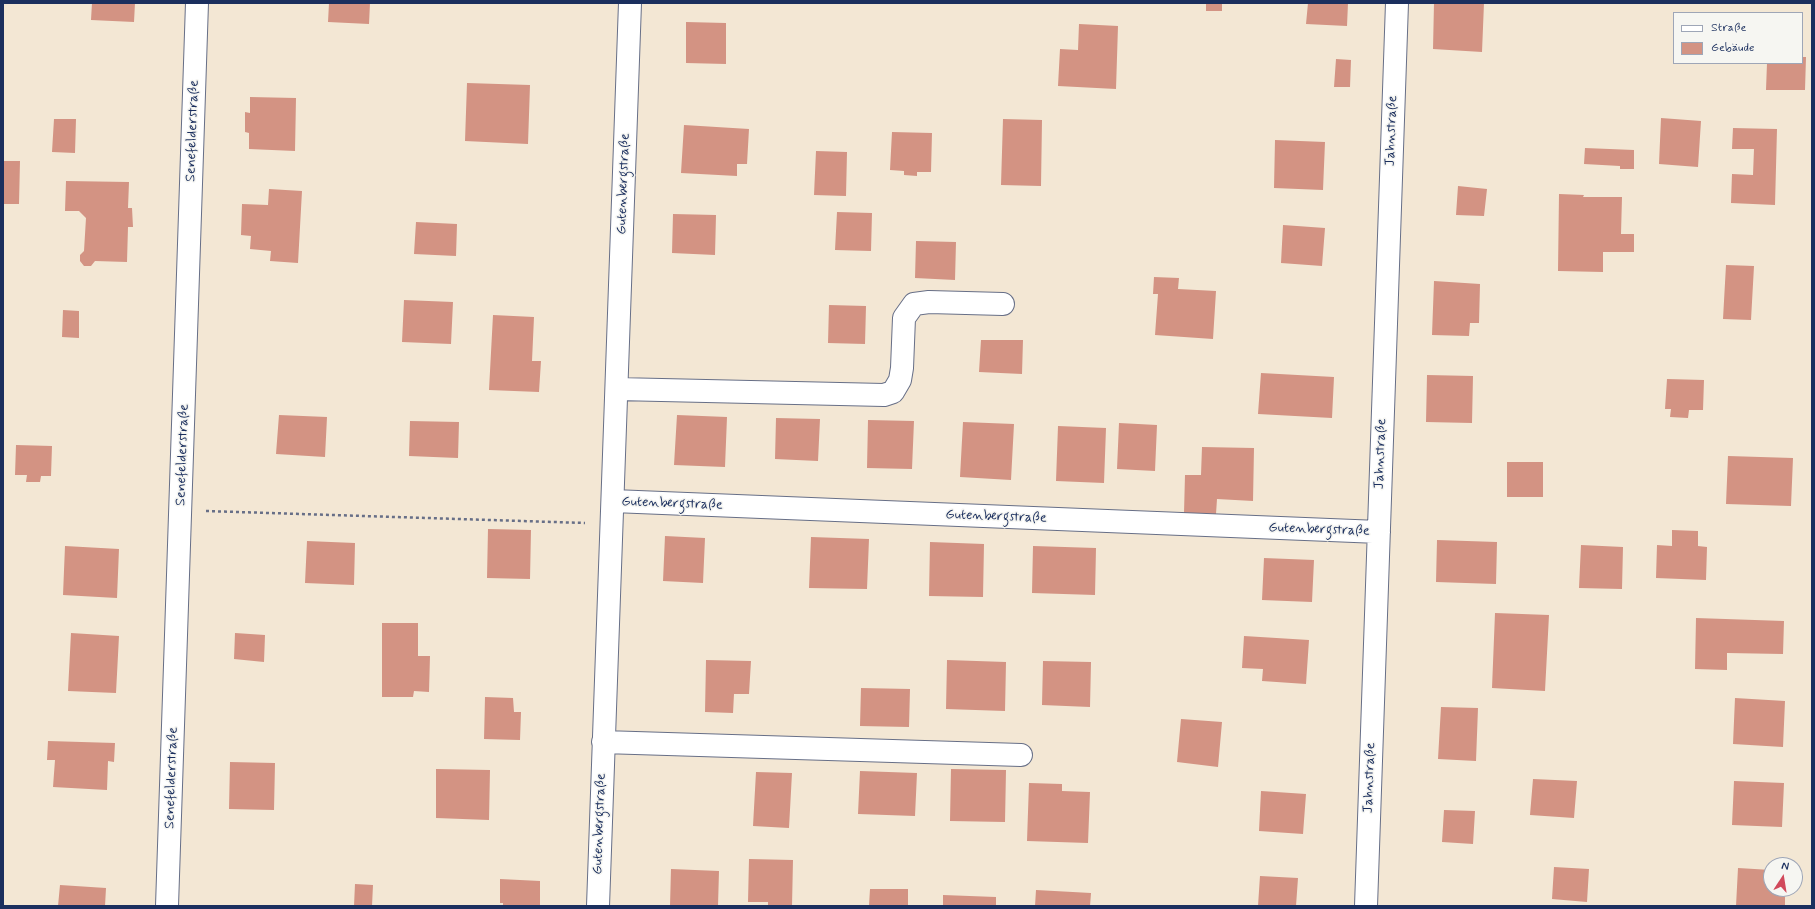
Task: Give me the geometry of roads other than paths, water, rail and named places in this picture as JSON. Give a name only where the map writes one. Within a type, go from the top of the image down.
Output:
[{"type":"street","name":"Senefelderstraße","points":[[167,906],[197,3]]},
{"type":"street","name":"Gutenbergstraße","points":[[598,906],[630,3]]},
{"type":"street","name":"Jahnstraße","points":[[1366,906],[1397,3]]},
{"type":"street","points":[[617,389],[884,395],[893,392],[900,380],[902,368],[904,318],[914,304],[929,302],[1002,304]]},
{"type":"street","name":"Gutenbergstraße","points":[[613,501],[1379,532]]},
{"type":"street","points":[[603,742],[1021,755]]}]
